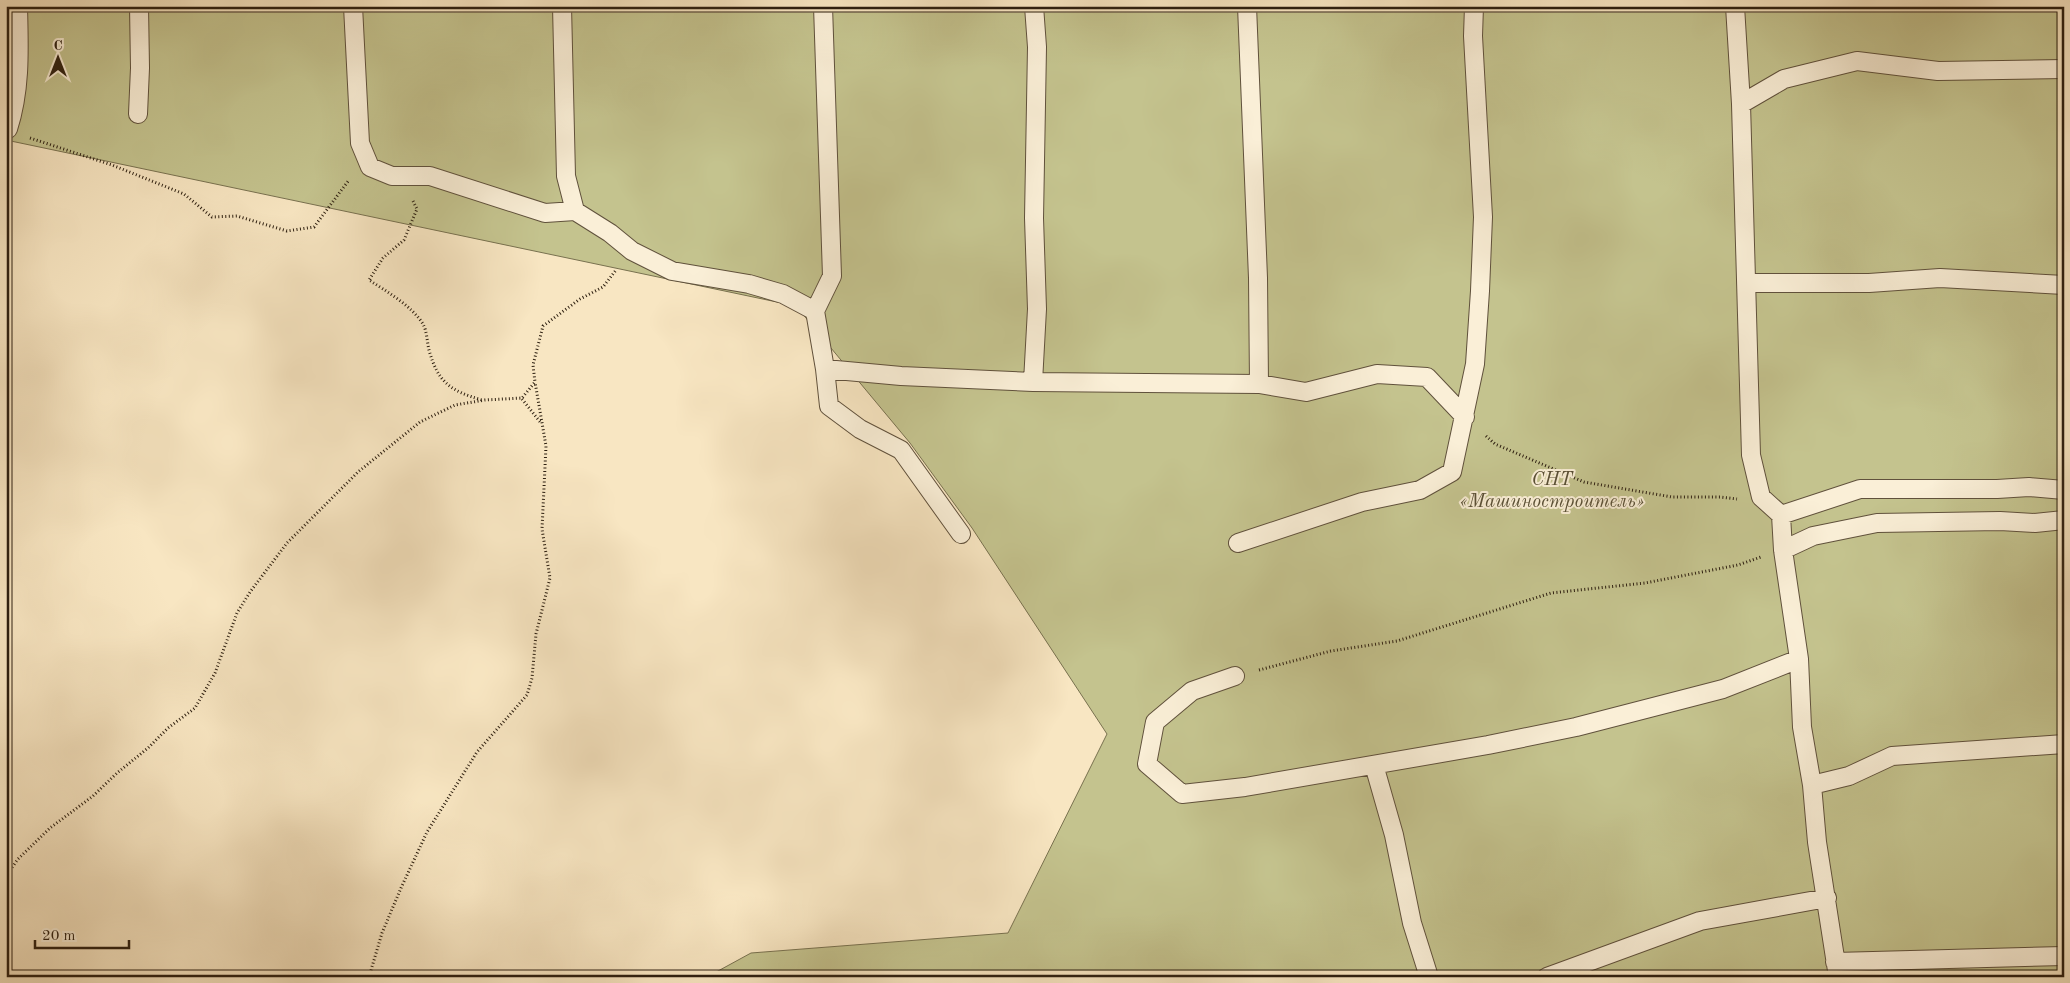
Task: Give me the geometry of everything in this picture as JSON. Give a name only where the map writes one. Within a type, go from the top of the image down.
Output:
[{"type":"lane","points":[[8,129],[15,110],[20,64],[18,6]]},
{"type":"lane","points":[[138,114],[140,68],[139,6]]},
{"type":"lane","points":[[353,6],[360,143],[370,167],[392,176],[430,176],[544,213],[575,211],[610,233],[632,251],[672,271],[749,284],[783,294],[815,311]]},
{"type":"lane","points":[[562,6],[566,176],[575,211]]},
{"type":"lane","points":[[823,6],[832,276],[815,311],[828,406],[860,429],[901,450],[961,534]]},
{"type":"lane","points":[[1033,382],[1037,309],[1034,218],[1037,46],[1034,6]]},
{"type":"lane","points":[[1247,6],[1258,278],[1259,384]]},
{"type":"lane","points":[[1238,543],[1362,502],[1420,490],[1452,472],[1475,364],[1483,217],[1473,36],[1474,6]]},
{"type":"lane","points":[[1735,6],[1741,104],[1751,455],[1761,497],[1781,515],[1783,550],[1799,659],[1802,727],[1812,785],[1817,842],[1827,898],[1836,969],[2064,956]]},
{"type":"lane","points":[[1741,104],[1784,79],[1857,61],[1938,71],[2064,69]]},
{"type":"lane","points":[[1746,283],[1870,283],[1940,278],[2064,285]]},
{"type":"lane","points":[[824,369],[911,376],[1033,382],[1259,384],[1306,392],[1377,374],[1427,376],[1465,417]]},
{"type":"lane","points":[[1781,515],[1860,490],[1997,490],[2029,487],[2064,490]]},
{"type":"lane","points":[[1783,550],[1813,536],[1877,523],[2000,521],[2035,523],[2064,520]]},
{"type":"lane","points":[[1235,676],[1192,691],[1154,722],[1147,764],[1182,794],[1245,787],[1576,727],[1723,689],[1799,659]]},
{"type":"lane","points":[[1812,785],[1849,776],[1892,756],[2064,744]]},
{"type":"lane","points":[[1374,765],[1394,835],[1412,923],[1429,977]]},
{"type":"lane","points":[[1547,977],[1700,921],[1827,898]]},
{"type":"path","points":[[8,129],[59,149],[112,165],[184,194],[212,217],[237,216],[287,231],[314,227],[350,179],[370,167]]},
{"type":"path","points":[[392,176],[408,189],[418,210],[404,240],[383,258],[369,280],[403,304],[423,324],[430,352],[441,378],[458,393],[485,400]]},
{"type":"path","points":[[369,977],[382,934],[427,832],[477,752],[526,694],[532,678],[536,634],[550,578],[542,528],[546,446],[533,365],[543,326],[580,299],[603,287],[632,251]]},
{"type":"path","points":[[6,876],[18,859],[50,828],[93,796],[168,728],[195,708],[215,673],[237,613],[250,592],[287,543],[358,472],[420,422],[455,405],[485,400],[522,398],[535,382]]},
{"type":"path","points":[[522,398],[542,423]]},
{"type":"path","points":[[1465,417],[1495,444],[1584,482],[1672,497],[1720,497],[1745,500]]},
{"type":"path","points":[[1235,676],[1331,651],[1397,641],[1551,593],[1644,583],[1738,566],[1765,555]]},
{"type":"green space","name":"СНТ «Машиностроитель»","points":[[6,6],[2064,6],[2064,977],[707,977],[751,953],[1008,933],[1107,734],[972,528],[910,443],[796,306],[6,140]]}]
